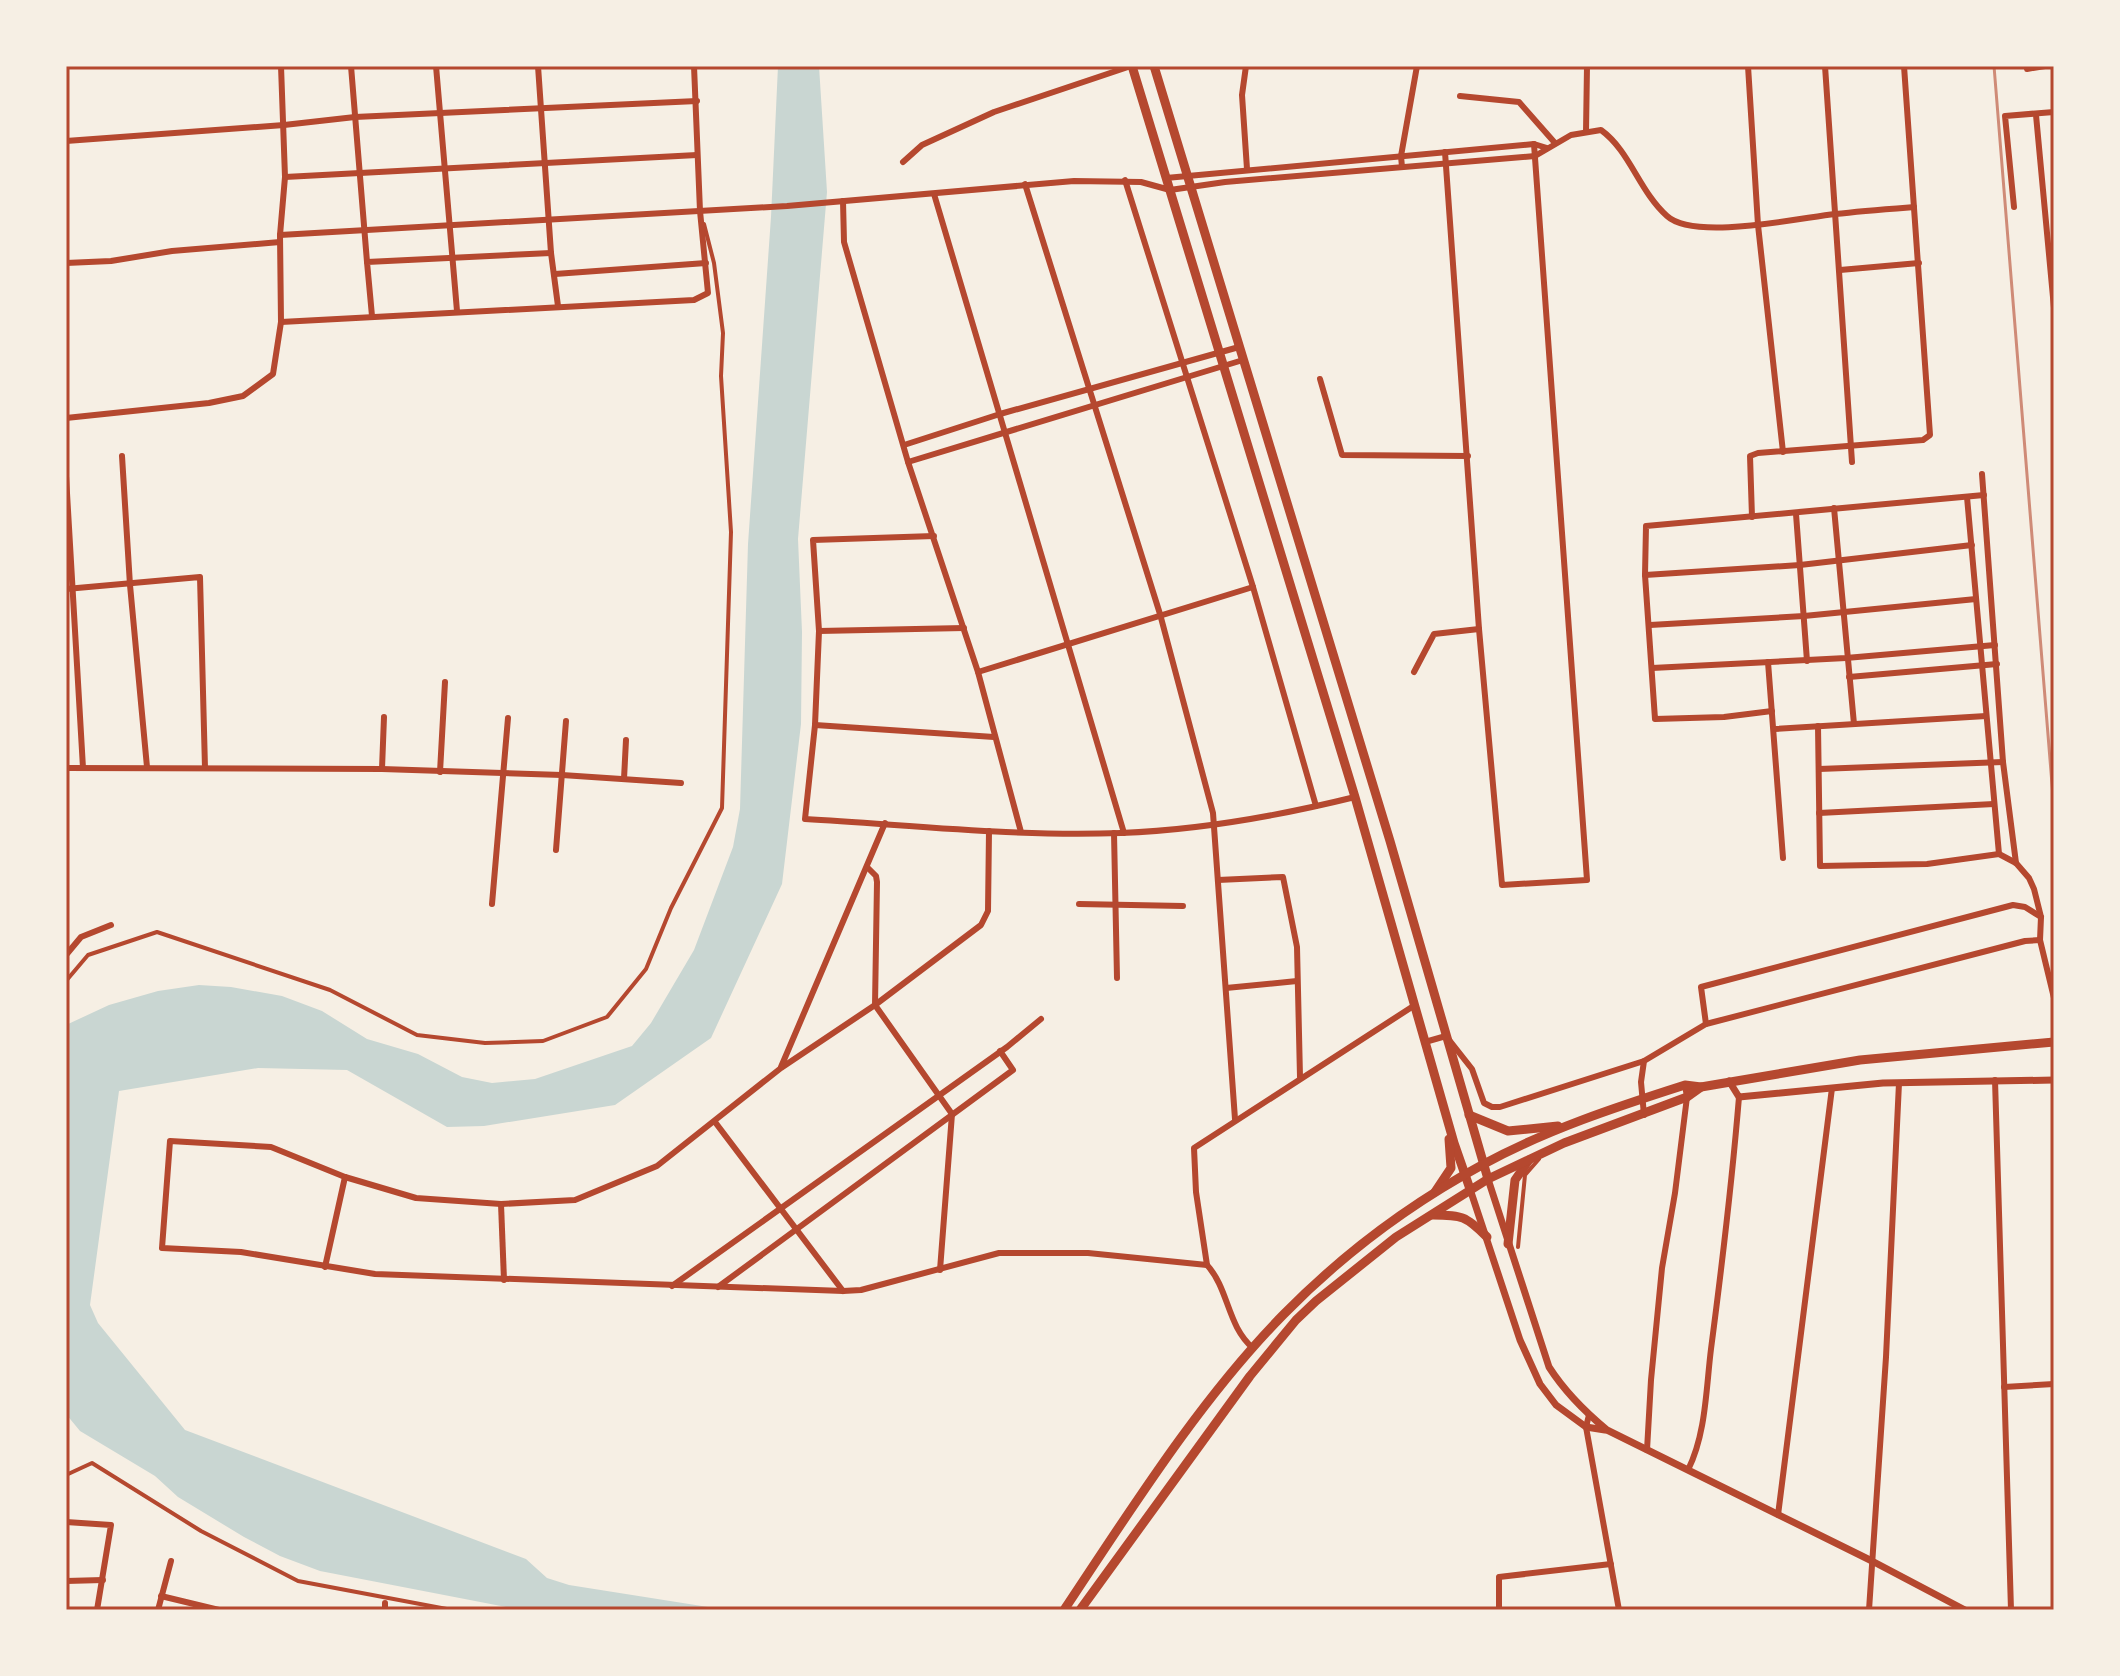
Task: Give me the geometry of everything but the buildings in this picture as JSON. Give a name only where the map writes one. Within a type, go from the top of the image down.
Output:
[{"type":"main road","points":[[1131,66],[1355,797],[1470,1189]]},
{"type":"main road","points":[[1154,66],[1390,841],[1488,1179]]},
{"type":"main road","points":[[1064,1610],[1205,1406],[1283,1315],[1341,1261],[1430,1197],[1483,1164],[1569,1124],[1685,1085],[1701,1087],[1860,1060],[2054,1042]]},
{"type":"main road","points":[[1080,1610],[1250,1376],[1296,1320],[1322,1295],[1396,1237],[1488,1179],[1530,1159],[1687,1097],[1701,1087]]},
{"type":"main road","points":[[1469,1115],[1508,1131],[1569,1124]]},
{"type":"main road","points":[[1430,1197],[1451,1168],[1449,1124]]},
{"type":"main road","points":[[1513,1245],[1515,1180],[1530,1159]]},
{"type":"main road","points":[[1429,1216],[1459,1215],[1470,1220],[1487,1237]]},
{"type":"street","points":[[66,418],[209,403],[243,396],[273,374],[281,322],[280,238],[285,177],[281,66]]},
{"type":"street","points":[[351,66],[372,316]]},
{"type":"street","points":[[436,66],[457,311]]},
{"type":"street","points":[[538,66],[551,253],[558,306]]},
{"type":"street","points":[[281,322],[694,300],[708,293],[700,211],[694,66]]},
{"type":"street","points":[[903,162],[922,145],[994,112],[1131,66]]},
{"type":"street","points":[[1246,66],[1242,95],[1247,169]]},
{"type":"street","points":[[1402,167],[1401,156],[1417,66]]},
{"type":"street","points":[[1586,132],[1587,66]]},
{"type":"street","points":[[1748,66],[1758,225],[1783,452]]},
{"type":"street","points":[[1825,66],[1852,462]]},
{"type":"street","points":[[1752,517],[1750,456],[1923,440],[1930,435],[1904,66]]},
{"type":"street","points":[[2027,69],[2045,66]]},
{"type":"street","points":[[1460,96],[1519,102],[1555,143]]},
{"type":"street","points":[[66,141],[355,117],[697,101]]},
{"type":"street","points":[[2014,207],[2005,116],[2054,112]]},
{"type":"street","points":[[2036,115],[2054,306]]},
{"type":"street","points":[[66,263],[111,261],[172,251],[364,230],[787,206],[1025,184],[1125,180],[1156,184],[1170,190],[1225,182],[1535,156],[1555,143],[1601,130],[1615,140],[1648,196],[1670,219],[1708,228],[1914,207]]},
{"type":"street","points":[[1156,184],[1166,178],[1247,169],[1534,144],[1547,148]]},
{"type":"street","points":[[1445,152],[1479,629],[1502,885],[1587,880],[1534,144]]},
{"type":"street","points":[[285,177],[697,155]]},
{"type":"street","points":[[1223,172],[1225,182]]},
{"type":"street","points":[[1125,180],[1253,587],[1316,806]]},
{"type":"street","points":[[1025,184],[1160,614],[1215,826],[1235,1119]]},
{"type":"street","points":[[934,194],[1065,644],[1124,833]]},
{"type":"street","points":[[846,201],[844,242],[908,462],[978,672],[1021,832]]},
{"type":"street","points":[[66,981],[88,955],[157,932],[330,990],[417,1035],[485,1043],[543,1041],[607,1017],[646,969],[671,908],[722,808],[731,532],[721,376],[723,333],[714,263],[700,211]]},
{"type":"street","points":[[367,262],[551,253]]},
{"type":"street","points":[[555,274],[706,263]]},
{"type":"street","points":[[1840,270],[1919,263]]},
{"type":"street","points":[[904,445],[1088,388],[1239,347]]},
{"type":"street","points":[[908,462],[1243,360]]},
{"type":"street","points":[[1320,379],[1342,455],[1468,456]]},
{"type":"street","points":[[122,456],[147,767]]},
{"type":"street","points":[[1982,474],[2003,762],[2016,863]]},
{"type":"street","points":[[66,476],[70,589],[83,768]]},
{"type":"street","points":[[1772,711],[1724,717],[1655,719],[1645,575],[1646,526],[1984,495]]},
{"type":"street","points":[[1967,497],[1999,854]]},
{"type":"street","points":[[1834,508],[1854,724]]},
{"type":"street","points":[[1796,514],[1807,661]]},
{"type":"street","points":[[934,536],[813,540],[819,631],[815,725],[805,819],[989,831],[1124,833],[1215,826],[1355,797]]},
{"type":"street","points":[[1645,575],[1800,565],[1972,545]]},
{"type":"street","points":[[70,589],[200,577],[205,768]]},
{"type":"street","points":[[978,672],[1253,587]]},
{"type":"street","points":[[1650,625],[1804,616],[1976,599]]},
{"type":"street","points":[[819,631],[964,628]]},
{"type":"street","points":[[1414,672],[1434,634],[1479,629]]},
{"type":"street","points":[[1652,668],[1807,661],[1995,645]]},
{"type":"street","points":[[1768,662],[1783,858]]},
{"type":"street","points":[[1849,677],[1997,664]]},
{"type":"street","points":[[440,772],[445,682]]},
{"type":"street","points":[[1774,729],[1986,716]]},
{"type":"street","points":[[382,769],[384,717]]},
{"type":"street","points":[[492,904],[508,718]]},
{"type":"street","points":[[556,850],[566,721]]},
{"type":"street","points":[[815,725],[994,737]]},
{"type":"street","points":[[1818,726],[1820,866],[1927,864],[1999,854],[2016,863],[2029,878],[2041,917],[2040,940],[2054,998]]},
{"type":"street","points":[[624,779],[626,740]]},
{"type":"street","points":[[1819,769],[2003,762]]},
{"type":"street","points":[[66,768],[382,769],[562,775],[681,783]]},
{"type":"street","points":[[1819,813],[1994,804]]},
{"type":"street","points":[[781,1068],[885,823]]},
{"type":"street","points":[[989,831],[988,911],[985,920],[875,1005],[781,1068],[657,1166],[575,1200],[501,1204],[416,1198],[345,1177],[271,1147],[170,1141],[162,1248],[252,1253],[375,1274],[843,1291],[861,1290],[999,1253],[1088,1253],[1207,1265]]},
{"type":"street","points":[[1114,833],[1117,978]]},
{"type":"street","points":[[868,868],[876,876],[877,882],[875,1005],[952,1114],[940,1270]]},
{"type":"street","points":[[1218,880],[1283,877],[1297,947],[1300,1077]]},
{"type":"street","points":[[1079,904],[1183,906]]},
{"type":"street","points":[[1706,1024],[1701,987],[2013,905],[2025,907],[2041,917]]},
{"type":"street","points":[[66,955],[81,937],[111,925]]},
{"type":"street","points":[[1425,1042],[1446,1036],[1472,1069],[1484,1103],[1500,1107],[1644,1061],[1706,1024],[2010,945],[2040,940]]},
{"type":"street","points":[[1226,988],[1297,981]]},
{"type":"street","points":[[1253,1348],[1242,1338],[1229,1315],[1216,1275],[1207,1265],[1193,1150],[1235,1119],[1415,1005]]},
{"type":"street","points":[[672,1286],[1041,1019]]},
{"type":"street","points":[[718,1287],[1013,1070],[1000,1051]]},
{"type":"street","points":[[1644,1061],[1641,1099],[1644,1115]]},
{"type":"street","points":[[1995,1080],[2011,1610]]},
{"type":"street","points":[[1739,1097],[1899,1083],[2054,1080]]},
{"type":"street","points":[[1688,1470],[1697,1451],[1731,1197],[1739,1097],[1729,1081]]},
{"type":"street","points":[[1869,1610],[1886,1357],[1899,1083]]},
{"type":"street","points":[[1647,1450],[1662,1268],[1675,1193],[1687,1097],[1685,1085]]},
{"type":"street","points":[[1778,1515],[1832,1088]]},
{"type":"street","points":[[715,1122],[843,1291]]},
{"type":"street","points":[[1513,1245],[1525,1175],[1545,1153]]},
{"type":"street","points":[[325,1267],[345,1177]]},
{"type":"street","points":[[1488,1179],[1513,1245],[1549,1367],[1564,1390],[1589,1415],[1607,1430],[1965,1610]]},
{"type":"street","points":[[1470,1189],[1528,1363],[1556,1405],[1586,1427],[1607,1430]]},
{"type":"street","points":[[501,1204],[504,1280]]},
{"type":"street","points":[[2004,1387],[2054,1384]]},
{"type":"street","points":[[1589,1415],[1586,1427],[1620,1610]]},
{"type":"street","points":[[66,1475],[92,1463],[201,1531],[298,1581],[452,1610]]},
{"type":"street","points":[[66,1522],[111,1525],[97,1610]]},
{"type":"street","points":[[158,1610],[171,1561]]},
{"type":"street","points":[[1499,1610],[1499,1577],[1611,1564]]},
{"type":"street","points":[[66,1581],[103,1580]]},
{"type":"street","points":[[161,1596],[219,1610]]},
{"type":"shaded area","points":[[778,66],[819,66],[827,192],[798,539],[802,632],[801,724],[782,884],[711,1038],[615,1105],[484,1126],[447,1127],[347,1070],[258,1068],[119,1091],[90,1305],[98,1323],[185,1430],[526,1559],[547,1578],[569,1585],[727,1610],[521,1610],[320,1571],[280,1556],[178,1497],[155,1476],[80,1431],[66,1414],[66,1025],[109,1005],[158,991],[199,985],[231,987],[282,996],[322,1011],[367,1039],[418,1054],[462,1077],[492,1083],[535,1079],[632,1046],[651,1023],[694,950],[733,847],[740,809],[748,544],[771,217]]},
{"type":"railway","points":[[1994,66],[2054,809]]}]
